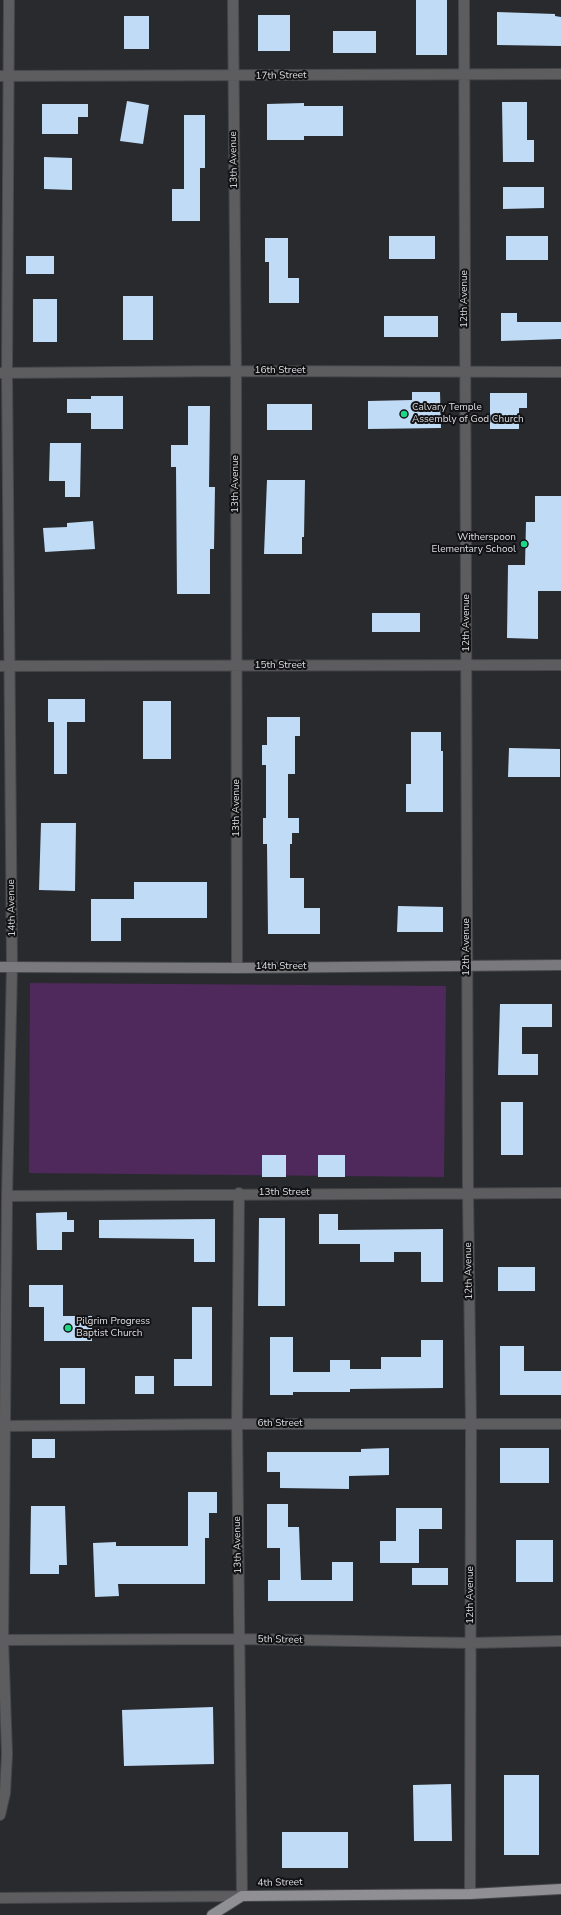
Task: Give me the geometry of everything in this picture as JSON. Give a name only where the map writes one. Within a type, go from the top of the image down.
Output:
[{"type":"main road","name":"14th Street","points":[[0,967],[237,968],[561,965]]},
{"type":"main road","name":"4th Street","points":[[242,1896],[470,1894],[561,1888]]},
{"type":"main road","points":[[212,1915],[242,1896]]},
{"type":"street","name":"14th Avenue","points":[[0,1815],[5,1793],[7,1754],[1,1640],[3,1427],[12,966],[5,666],[4,373],[5,76],[9,0]]},
{"type":"street","name":"13th Avenue","points":[[233,0],[236,371],[237,968]]},
{"type":"street","name":"12th Avenue","points":[[464,0],[468,1194],[471,1426],[470,1894]]},
{"type":"street","name":"17th Street","points":[[5,76],[561,74]]},
{"type":"street","name":"16th Street","points":[[4,373],[236,371],[561,372]]},
{"type":"street","name":"15th Street","points":[[5,666],[561,665]]},
{"type":"street","name":"13th Avenue","points":[[240,1193],[237,1424],[242,1896]]},
{"type":"street","name":"13th Street","points":[[7,1196],[240,1193],[561,1193]]},
{"type":"street","name":"6th Street","points":[[3,1427],[237,1424],[471,1426],[561,1424]]},
{"type":"street","name":"5th Street","points":[[1,1640],[239,1639],[471,1643],[561,1641]]},
{"type":"street","name":"4th Street","points":[[0,1898],[242,1896]]},
{"type":"shaded area","points":[[30,983],[446,986],[444,1177],[29,1173]]},
{"type":"building","points":[[416,0],[447,0],[447,55],[416,55]]},
{"type":"building","points":[[497,12],[555,14],[555,16],[561,17],[561,46],[497,45]]},
{"type":"building","points":[[258,15],[290,15],[290,51],[258,51]]},
{"type":"building","points":[[124,16],[149,16],[149,49],[124,49]]},
{"type":"building","points":[[333,31],[376,31],[376,53],[333,53]]},
{"type":"building","points":[[127,101],[149,105],[143,144],[120,141]]},
{"type":"building","points":[[502,102],[527,102],[527,140],[534,140],[534,162],[503,162]]},
{"type":"building","points":[[304,103],[304,106],[343,106],[343,136],[304,136],[304,140],[267,140],[267,104]]},
{"type":"building","points":[[42,104],[88,104],[88,117],[78,117],[78,134],[42,134]]},
{"type":"building","points":[[184,115],[205,115],[205,168],[200,168],[200,221],[172,221],[172,189],[184,189]]},
{"type":"building","points":[[44,157],[72,158],[72,190],[44,189]]},
{"type":"building","points":[[503,187],[544,187],[544,208],[503,209]]},
{"type":"building","points":[[389,236],[435,236],[435,259],[389,259]]},
{"type":"building","points":[[506,236],[548,236],[548,260],[506,260]]},
{"type":"building","points":[[265,238],[288,238],[288,278],[299,278],[299,303],[269,303],[269,262],[265,262]]},
{"type":"building","points":[[26,256],[54,256],[54,274],[26,274]]},
{"type":"building","points":[[123,296],[153,296],[153,340],[123,340]]},
{"type":"building","points":[[33,299],[57,299],[57,342],[33,342]]},
{"type":"building","points":[[501,313],[517,313],[517,322],[561,322],[561,339],[501,341]]},
{"type":"building","points":[[384,316],[438,316],[438,337],[384,337]]},
{"type":"building","name":"Calvary Temple Assembly of God Church","points":[[412,392],[440,392],[441,428],[368,429],[368,401],[412,400]]},
{"type":"building","points":[[490,393],[527,393],[527,408],[519,408],[519,429],[490,429]]},
{"type":"building","points":[[91,396],[123,396],[123,429],[91,429],[91,413],[67,413],[67,399],[91,399]]},
{"type":"building","points":[[267,404],[312,404],[312,430],[267,430]]},
{"type":"building","points":[[188,406],[210,406],[209,487],[215,487],[214,549],[210,549],[210,594],[177,594],[176,467],[171,467],[171,445],[188,445]]},
{"type":"building","points":[[50,443],[81,443],[80,497],[65,497],[65,481],[49,481]]},
{"type":"building","points":[[267,480],[305,480],[304,537],[302,537],[302,554],[264,554]]},
{"type":"building","points":[[535,496],[561,496],[561,591],[538,591],[538,639],[507,638],[508,565],[525,565],[526,522],[535,522]]},
{"type":"building","points":[[93,521],[95,549],[45,552],[43,528],[67,527],[67,523]]},
{"type":"building","points":[[372,613],[420,613],[420,632],[372,632]]},
{"type":"building","points":[[48,699],[85,699],[85,722],[67,722],[67,774],[54,774],[54,722],[48,722]]},
{"type":"building","points":[[143,701],[171,701],[171,759],[143,759]]},
{"type":"building","points":[[267,717],[300,717],[300,736],[295,736],[295,774],[288,774],[288,818],[299,818],[299,833],[292,833],[292,844],[290,844],[290,878],[304,878],[304,908],[320,908],[320,934],[268,934],[267,844],[263,844],[263,818],[266,818],[266,765],[262,765],[262,745],[267,745]]},
{"type":"building","points":[[411,732],[441,732],[441,751],[443,751],[443,812],[406,812],[406,784],[411,784]]},
{"type":"building","points":[[509,748],[560,749],[560,777],[508,777]]},
{"type":"building","points":[[41,823],[76,823],[75,891],[39,890]]},
{"type":"building","points":[[134,882],[207,882],[207,918],[121,918],[121,941],[91,941],[91,899],[134,899]]},
{"type":"building","points":[[398,906],[443,907],[443,932],[397,932]]},
{"type":"building","points":[[500,1004],[552,1004],[552,1027],[522,1027],[522,1054],[538,1054],[538,1075],[498,1075]]},
{"type":"building","points":[[501,1102],[523,1102],[523,1155],[501,1155]]},
{"type":"building","points":[[262,1155],[286,1155],[286,1177],[262,1177]]},
{"type":"building","points":[[318,1155],[345,1155],[345,1177],[318,1177]]},
{"type":"building","points":[[67,1212],[67,1220],[74,1220],[74,1232],[62,1232],[62,1250],[37,1250],[36,1213]]},
{"type":"building","points":[[319,1214],[338,1214],[338,1230],[443,1229],[443,1282],[421,1282],[421,1252],[394,1252],[394,1262],[360,1262],[360,1244],[319,1244]]},
{"type":"building","points":[[259,1218],[285,1218],[285,1306],[258,1306]]},
{"type":"building","points":[[215,1219],[215,1262],[194,1262],[194,1239],[99,1238],[99,1220]]},
{"type":"building","points":[[498,1267],[535,1267],[535,1291],[498,1291]]},
{"type":"building","points":[[29,1285],[63,1285],[63,1316],[92,1316],[92,1341],[44,1341],[44,1307],[29,1307]]},
{"type":"building","points":[[192,1307],[212,1307],[212,1386],[174,1386],[174,1359],[192,1359]]},
{"type":"building","points":[[270,1337],[293,1337],[293,1372],[330,1372],[330,1360],[350,1360],[350,1369],[381,1369],[381,1357],[421,1357],[421,1340],[443,1340],[443,1388],[350,1389],[350,1392],[293,1392],[293,1395],[270,1395]]},
{"type":"building","points":[[500,1346],[524,1346],[524,1371],[561,1371],[561,1395],[500,1395]]},
{"type":"building","points":[[60,1368],[85,1368],[85,1404],[60,1404]]},
{"type":"building","points":[[135,1376],[154,1376],[154,1394],[135,1394]]},
{"type":"building","points":[[32,1439],[55,1439],[55,1458],[32,1458]]},
{"type":"building","points":[[389,1448],[389,1475],[349,1476],[349,1489],[280,1488],[280,1472],[267,1472],[267,1452],[361,1452],[361,1449]]},
{"type":"building","points":[[500,1448],[549,1448],[549,1483],[500,1483]]},
{"type":"building","points":[[188,1492],[217,1492],[217,1513],[209,1513],[209,1538],[205,1538],[205,1584],[118,1584],[119,1596],[95,1597],[93,1543],[116,1542],[116,1546],[188,1546]]},
{"type":"building","points":[[267,1504],[288,1504],[288,1527],[299,1527],[301,1580],[332,1580],[332,1562],[353,1562],[353,1601],[268,1601],[268,1580],[280,1580],[280,1548],[267,1548]]},
{"type":"building","points":[[31,1506],[65,1506],[67,1565],[59,1565],[59,1574],[30,1574]]},
{"type":"building","points":[[396,1508],[442,1508],[442,1529],[419,1529],[419,1563],[380,1563],[380,1541],[396,1541]]},
{"type":"building","points":[[516,1540],[553,1540],[553,1582],[516,1582]]},
{"type":"building","points":[[412,1568],[448,1568],[448,1585],[412,1585]]},
{"type":"building","points":[[213,1707],[214,1764],[124,1766],[122,1710]]},
{"type":"building","points":[[504,1775],[539,1775],[539,1855],[504,1855]]},
{"type":"building","points":[[451,1784],[452,1841],[414,1841],[413,1785]]},
{"type":"building","points":[[282,1832],[348,1832],[348,1868],[282,1868]]},
{"type":"place","name":"Calvary Temple Assembly of God Church","points":[[404,414]]},
{"type":"place","name":"Witherspoon Elementary School","points":[[524,544]]},
{"type":"place","name":"Pilgrim Progress Baptist Church","points":[[68,1328]]}]
